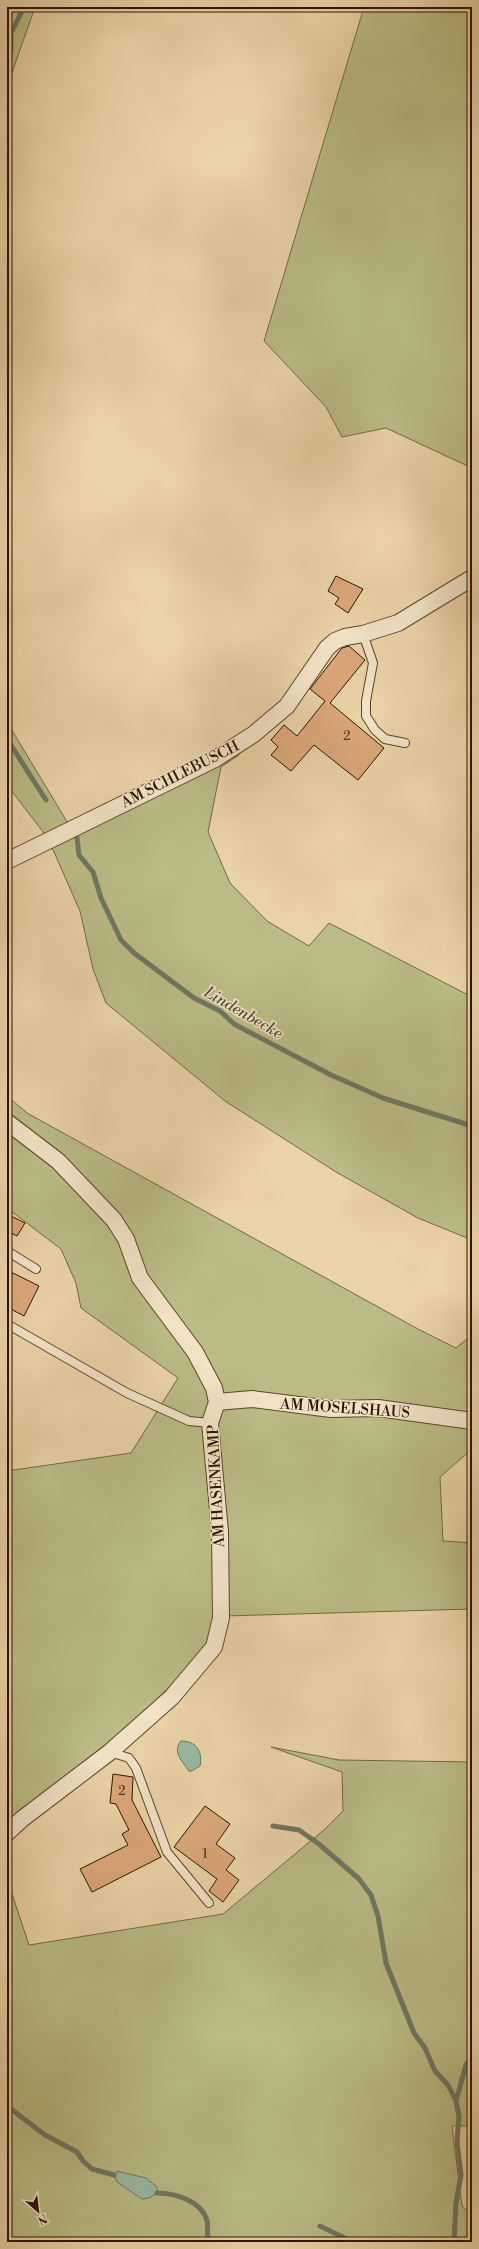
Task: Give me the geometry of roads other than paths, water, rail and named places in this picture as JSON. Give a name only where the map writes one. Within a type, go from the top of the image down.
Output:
[{"type":"street","name":"AM SCHLEBUSCH","points":[[7,860],[215,759],[238,746],[287,706],[327,648],[335,641],[398,623],[472,578]]},
{"type":"street","name":"AM HASENKAMP","points":[[7,1122],[58,1161],[114,1220],[126,1239],[140,1278],[196,1352],[214,1388],[217,1402],[210,1423],[220,1532],[221,1618],[214,1647],[172,1697],[110,1752],[22,1818],[7,1833]]},
{"type":"street","name":"AM MOSELSHAUS","points":[[217,1402],[252,1399],[331,1409],[378,1408],[472,1421]]},
{"type":"lane","points":[[363,634],[373,663],[366,701],[366,716],[375,730],[385,739],[405,743]]},
{"type":"lane","points":[[7,1251],[36,1269]]},
{"type":"lane","points":[[7,1324],[127,1393],[189,1420],[210,1423]]},
{"type":"lane","points":[[110,1752],[129,1758],[136,1768],[167,1852],[209,1903]]},
{"type":"waterway","name":"Lindenbecke","points":[[7,65],[11,50],[11,33],[24,7]]},
{"type":"waterway","name":"Lindenbecke","points":[[7,739],[46,800]]},
{"type":"waterway","name":"Lindenbecke","points":[[77,838],[79,855],[93,872],[101,898],[121,940],[134,953],[194,998],[220,1011],[234,1024],[331,1075],[383,1098],[472,1126]]},
{"type":"waterway","points":[[273,1826],[299,1830],[319,1844],[359,1879],[371,1895],[378,1916],[386,1963],[414,2033],[425,2048],[435,2071],[448,2085],[456,2101],[459,2116],[457,2142],[461,2175],[456,2203],[454,2242]]},
{"type":"waterway","points":[[456,2101],[466,2065],[472,2058]]},
{"type":"waterway","points":[[7,2106],[45,2135],[77,2152],[83,2161],[92,2169],[114,2175]]},
{"type":"waterway","points":[[157,2193],[164,2193],[179,2197],[194,2203],[200,2208],[207,2221],[208,2237],[210,2242]]},
{"type":"waterway","points":[[320,2226],[353,2242]]}]
